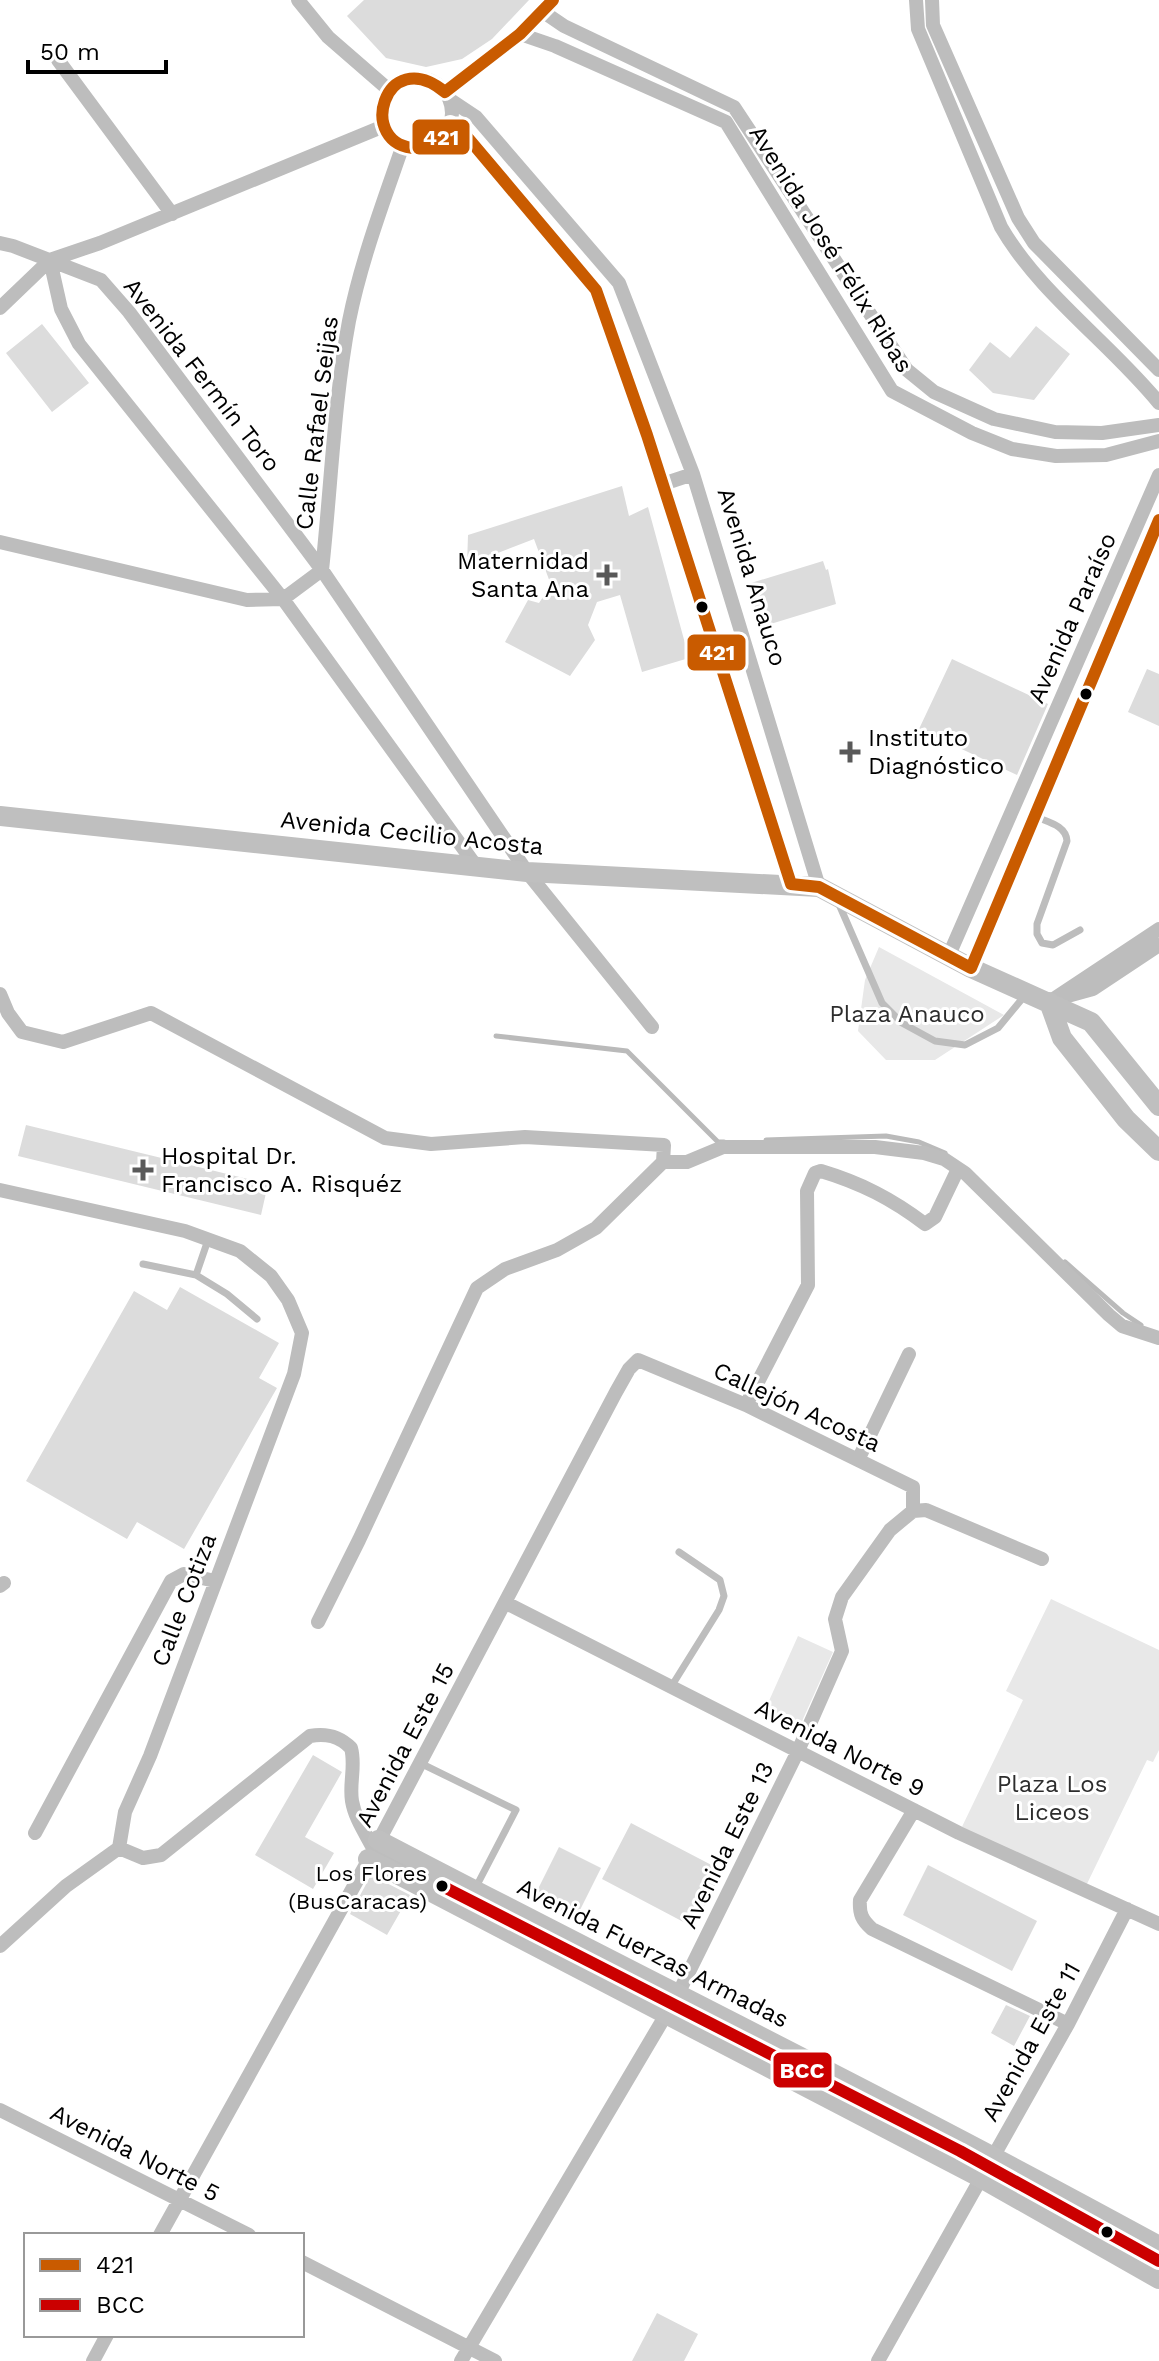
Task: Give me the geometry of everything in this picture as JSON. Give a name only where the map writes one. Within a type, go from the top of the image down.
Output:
[{"type":"main road","name":"Avenida Cecilio Acosta","points":[[0,816],[527,872],[791,884],[827,891]]},
{"type":"main road","points":[[827,891],[971,968],[1091,1022],[1159,1106]]},
{"type":"main road","points":[[1049,1002],[1062,1038],[1126,1119],[1159,1151]]},
{"type":"main road","name":"Avenida Fuerzas Armadas","points":[[374,1849],[988,2166],[1159,2246]]},
{"type":"main road","name":"Avenida Fuerzas Armadas","points":[[374,1849],[472,1895],[671,2005]]},
{"type":"main road","name":"Avenida Fuerzas Armadas","points":[[988,2166],[1159,2279]]},
{"type":"street","points":[[298,0],[328,37],[389,90]]},
{"type":"street","points":[[447,96],[520,34],[553,0]]},
{"type":"street","points":[[916,0],[918,29],[1010,243],[1041,280],[1134,373],[1159,403]]},
{"type":"street","points":[[932,0],[933,25],[1018,218],[1034,243],[1159,370]]},
{"type":"street","name":"Avenida José Félix Ribas","points":[[542,11],[564,26],[734,107],[907,370],[934,392],[994,419],[1055,432],[1102,433],[1159,426]]},
{"type":"street","name":"Avenida José Félix Ribas","points":[[520,34],[555,46],[726,122],[892,391],[972,433],[1012,449],[1056,456],[1106,455],[1159,438]]},
{"type":"street","points":[[58,60],[172,214]]},
{"type":"street","points":[[421,77],[435,82],[447,96],[452,112],[444,135],[428,146],[415,148],[391,138],[384,126],[381,107],[389,90],[407,78],[421,77]]},
{"type":"street","name":"Avenida Anauco","points":[[447,96],[476,117],[619,283],[693,474],[827,891]]},
{"type":"street","points":[[450,124],[468,138],[596,290],[663,484],[791,884]]},
{"type":"street","points":[[0,308],[50,260],[172,214],[384,126]]},
{"type":"street","name":"Calle Rafael Seijas","points":[[322,570],[343,358],[350,318],[373,234],[403,145]]},
{"type":"street","name":"Avenida Fermín Toro","points":[[0,243],[101,280],[110,290],[322,570],[527,872],[652,1027]]},
{"type":"street","points":[[50,260],[61,309],[79,344],[283,599],[476,866]]},
{"type":"street","points":[[1159,426],[1159,438]]},
{"type":"street","points":[[663,484],[693,474]]},
{"type":"street","name":"Avenida Paraíso","points":[[949,955],[1159,475]]},
{"type":"street","name":"Avenida Paraíso","points":[[971,968],[1159,520]]},
{"type":"street","points":[[0,542],[247,600],[283,599],[322,570]]},
{"type":"street","points":[[1049,1002],[1159,929]]},
{"type":"street","points":[[1049,1002],[1093,989],[1159,945]]},
{"type":"street","points":[[0,994],[8,1013],[22,1032],[63,1042],[151,1013],[385,1138],[431,1144],[525,1137],[664,1145],[663,1162],[596,1228],[557,1250],[505,1269],[477,1288],[318,1622]]},
{"type":"street","points":[[663,1162],[687,1162],[723,1147],[875,1147],[924,1153],[944,1159],[1122,1326],[1159,1338]]},
{"type":"street","points":[[746,1405],[808,1285],[807,1191],[815,1173],[821,1171],[871,1188],[925,1224],[935,1217],[958,1169]]},
{"type":"street","name":"Calle Cotiza","points":[[0,1190],[185,1231],[240,1251],[271,1276],[288,1300],[302,1333],[294,1374],[150,1756],[125,1812],[119,1848]]},
{"type":"street","points":[[858,1460],[909,1354]]},
{"type":"street","name":"Callejón Acosta","points":[[638,1360],[746,1405],[913,1487],[913,1511]]},
{"type":"street","name":"Avenida Este 15","points":[[161,2233],[374,1849],[616,1392],[638,1360]]},
{"type":"street","points":[[913,1511],[926,1510],[961,1523],[1042,1559]]},
{"type":"street","name":"Avenida Este 13","points":[[461,2361],[671,2005],[798,1751],[842,1651],[835,1619],[842,1597],[890,1530],[913,1511]]},
{"type":"street","points":[[35,1833],[171,1581],[184,1574],[215,1581]]},
{"type":"street","name":"Avenida Norte 9","points":[[506,1603],[914,1810],[1159,1923]]},
{"type":"street","points":[[0,1946],[66,1886],[119,1848],[143,1858],[161,1855],[310,1736],[333,1735],[351,1748],[355,1759],[352,1800],[358,1820],[374,1849]]},
{"type":"street","points":[[914,1810],[860,1900],[859,1911],[863,1920],[872,1929],[1068,2024]]},
{"type":"street","name":"Avenida Este 11","points":[[878,2361],[1068,2024],[1127,1909]]},
{"type":"street","name":"Avenida Norte 5","points":[[0,2110],[245,2233]]},
{"type":"street","points":[[304,2263],[495,2361]]},
{"type":"street","points":[[93,2361],[106,2337]]},
{"type":"lane","points":[[1034,816],[1062,828],[1067,841],[1037,924],[1038,939],[1053,945],[1080,930]]},
{"type":"lane","points":[[827,891],[882,1003],[902,1023],[935,1041],[965,1045],[998,1028],[1027,992]]},
{"type":"lane","points":[[196,1275],[208,1240]]},
{"type":"lane","points":[[143,1264],[196,1275],[227,1294],[257,1319]]},
{"type":"lane","points":[[671,1687],[719,1610],[724,1596],[720,1580],[679,1552]]},
{"type":"lane","points":[[420,1763],[516,1810],[472,1895]]},
{"type":"lane","points":[[988,2166],[1159,2261]]},
{"type":"green space","name":"Plaza Anauco","points":[[879,947],[1004,1015],[935,1060],[886,1060],[858,1031],[865,980]]},
{"type":"green space","name":"Plaza Los Liceos","points":[[1051,1599],[1159,1650],[1159,1750],[1153,1762],[1147,1760],[1084,1890],[959,1833],[1023,1700],[1006,1691]]},
{"type":"green space","points":[[798,1636],[833,1652],[799,1728],[764,1712]]},
{"type":"building","points":[[364,0],[529,0],[492,39],[462,59],[426,67],[386,58],[347,16]]},
{"type":"building","points":[[42,324],[89,383],[52,412],[6,353]]},
{"type":"building","points":[[1036,326],[1070,354],[1034,400],[993,393],[969,370],[990,342],[1010,358]]},
{"type":"building","name":"Maternidad Santa Ana","points":[[622,486],[629,516],[648,507],[689,658],[642,672],[620,595],[597,602],[588,625],[595,640],[570,676],[505,642],[528,600],[539,603],[551,585],[534,539],[467,565],[468,535]]},
{"type":"building","points":[[823,561],[828,569],[836,604],[764,626],[751,594],[754,593],[751,583]]},
{"type":"building","points":[[952,659],[1048,704],[1017,775],[919,729]]},
{"type":"building","points":[[1147,669],[1159,674],[1159,726],[1128,712]]},
{"type":"building","name":"Hospital Dr. Francisco A. Risquéz","points":[[26,1125],[268,1184],[261,1215],[18,1156]]},
{"type":"building","points":[[180,1287],[279,1343],[259,1378],[277,1388],[184,1549],[137,1522],[127,1539],[26,1481],[134,1291],[167,1310]]},
{"type":"building","points":[[313,1755],[342,1772],[305,1837],[334,1853],[313,1889],[255,1855]]},
{"type":"building","points":[[631,1823],[723,1871],[693,1927],[602,1879]]},
{"type":"building","points":[[559,1847],[601,1868],[576,1918],[534,1897]]},
{"type":"building","points":[[928,1865],[1037,1921],[1012,1971],[903,1915]]},
{"type":"building","points":[[371,1875],[410,1895],[387,1935],[350,1914]]},
{"type":"building","points":[[1006,2005],[1030,2016],[1014,2046],[991,2033]]},
{"type":"building","points":[[657,2313],[698,2334],[684,2361],[632,2361]]},
{"type":"waterway","points":[[496,1036],[627,1051],[718,1142],[724,1142]]},
{"type":"waterway","points":[[766,1140],[886,1136],[919,1142],[945,1153]]},
{"type":"waterway","points":[[1065,1262],[1141,1325]]},
{"type":"transit line","name":"421","points":[[553,0],[520,34],[445,92],[424,80],[406,80],[393,87],[385,101],[383,117],[387,132],[398,143],[417,148],[433,144],[450,124],[468,138],[596,290],[647,435],[791,884],[819,887],[971,968],[1159,520]]},
{"type":"transit line","name":"BCC","points":[[442,1886],[960,2151],[1159,2261]]},
{"type":"place","name":"Maternidad Santa Ana","points":[[607,575]]},
{"type":"place","name":"Instituto Diagnóstico","points":[[850,752]]},
{"type":"place","name":"Hospital Dr. Francisco A. Risquéz","points":[[143,1170]]},
{"type":"place","name":"Los Flores (BusCaracas)","points":[[442,1886]]}]
